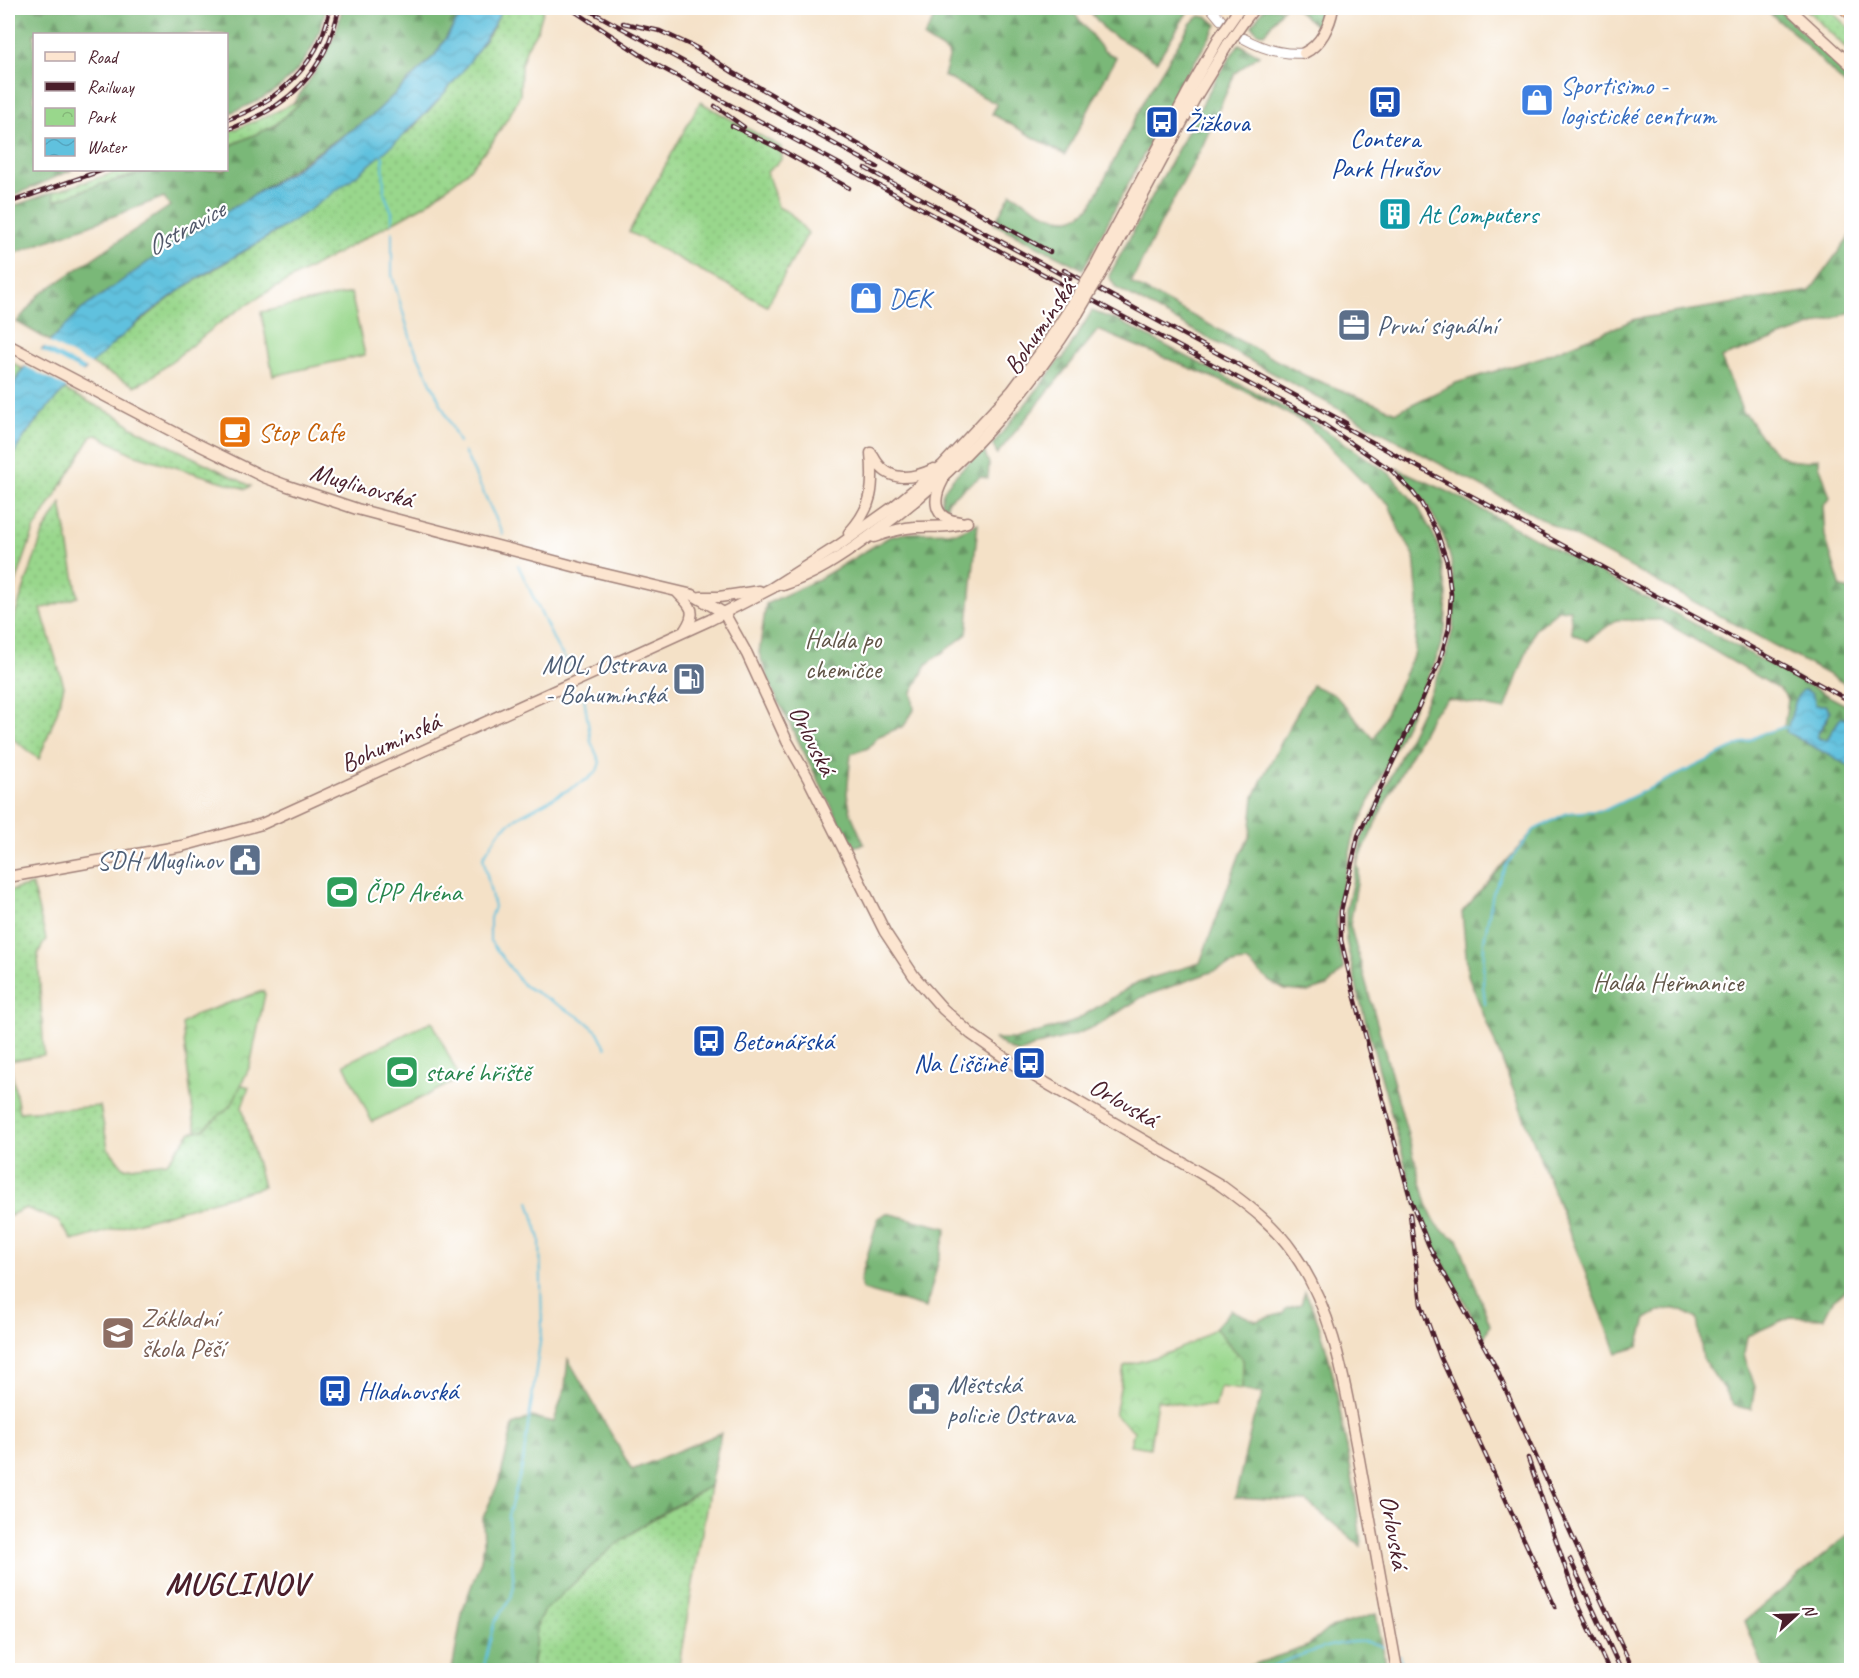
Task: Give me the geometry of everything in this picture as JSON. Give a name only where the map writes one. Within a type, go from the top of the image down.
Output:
[{"type":"highway","points":[[1846,8],[1851,13]]},
{"type":"main road","name":"Bohumínská","points":[[772,588],[801,579],[862,541],[916,500],[1037,374],[1098,269],[1181,104],[1240,14],[1254,8]]},
{"type":"main road","points":[[1304,53],[1318,42],[1328,25],[1333,8]]},
{"type":"main road","points":[[1789,8],[1851,66]]},
{"type":"main road","name":"Muglinovská","points":[[8,345],[264,477],[316,497],[697,597],[724,613]]},
{"type":"main road","points":[[838,546],[856,526],[872,495],[871,453],[878,465],[885,471],[905,478],[948,466]]},
{"type":"main road","name":"Bohumínská","points":[[8,877],[182,846],[262,824],[724,613],[772,588],[838,546],[948,466]]},
{"type":"main road","points":[[862,541],[897,530],[944,528],[967,522],[950,521],[942,515],[935,503],[948,466]]},
{"type":"main road","points":[[697,597],[720,597],[772,588]]},
{"type":"main road","points":[[678,592],[689,604],[693,614],[685,631]]},
{"type":"main road","name":"Orlovská","points":[[724,613],[747,654],[787,741],[885,932],[915,976],[943,1009],[970,1034],[1015,1065],[1219,1185],[1254,1211],[1292,1250],[1320,1300],[1334,1337],[1397,1671]]},
{"type":"street","points":[[1210,8],[1221,20]]},
{"type":"street","points":[[1243,38],[1266,48],[1293,54],[1304,53]]},
{"type":"green space","points":[[8,8],[326,8],[313,46],[304,62],[292,75],[264,97],[228,114],[228,33],[33,33],[33,171],[70,171],[8,198]]},
{"type":"green space","points":[[342,8],[465,8],[435,55],[373,115],[81,310],[50,341],[17,322],[39,295],[170,206],[164,197],[8,256],[8,208],[53,192],[55,201],[99,185],[150,171],[228,171],[228,147],[274,126],[309,95],[293,104],[329,47]]},
{"type":"green space","points":[[503,8],[544,8],[538,29],[527,47],[521,65],[520,95],[492,143],[466,173],[426,204],[264,294],[226,318],[149,379],[135,386],[91,364],[119,338],[183,288],[271,235],[338,188],[412,129],[452,84],[490,33]]},
{"type":"green space","points":[[939,8],[1070,8],[1104,51],[1116,57],[1065,155],[992,114],[997,104],[944,76],[949,58],[948,53],[924,38]]},
{"type":"green space","points":[[1087,8],[1190,8],[1157,61],[1106,31]]},
{"type":"green space","points":[[1264,8],[1283,8],[1265,33],[1258,33],[1252,26]]},
{"type":"green space","points":[[1295,8],[1328,8],[1319,28]]},
{"type":"green space","points":[[1763,8],[1777,8],[1851,79],[1851,91],[1795,34]]},
{"type":"green space","points":[[1805,8],[1828,8],[1851,30],[1851,53]]},
{"type":"green space","points":[[1200,16],[1209,18],[1217,25],[1180,86],[1083,269],[994,224],[1011,193],[1039,210],[1062,219],[1076,217],[1091,206],[1147,95],[1191,23]]},
{"type":"green space","points":[[1239,44],[1259,55],[1235,73],[1202,147],[1131,283],[1306,376],[1396,412],[1456,383],[1542,357],[1636,319],[1810,291],[1851,234],[1851,312],[1721,358],[1744,415],[1746,414],[1767,444],[1775,452],[1794,461],[1819,458],[1830,497],[1823,506],[1825,536],[1841,588],[1851,590],[1851,687],[1116,288],[1109,276],[1217,77]]},
{"type":"green space","points":[[314,90],[274,126],[228,147],[228,132],[293,103]]},
{"type":"green space","points":[[700,102],[781,147],[782,159],[767,172],[778,207],[790,213],[808,233],[767,306],[629,232]]},
{"type":"green space","points":[[120,171],[150,171],[99,185],[54,201],[53,192]]},
{"type":"green space","points":[[351,293],[365,355],[273,376],[261,312]]},
{"type":"green space","points":[[1092,311],[1121,322],[1319,426],[1390,474],[1417,505],[1439,549],[1447,594],[1445,628],[1435,662],[1354,835],[1337,910],[1337,941],[1344,969],[1327,986],[1308,992],[1285,990],[1270,982],[1247,962],[1236,963],[1142,997],[1100,1024],[1019,1053],[995,1039],[1017,1039],[1073,1022],[1138,982],[1200,963],[1239,856],[1250,836],[1254,797],[1312,685],[1335,695],[1374,739],[1415,652],[1418,600],[1414,555],[1399,530],[1389,504],[1361,480],[1307,424],[1243,390],[1098,330],[997,454],[993,444],[1059,360],[1062,360]]},
{"type":"green space","points":[[8,360],[23,369],[8,393]]},
{"type":"green space","points":[[65,390],[121,418],[132,427],[251,486],[246,489],[133,454],[97,435],[92,436],[34,530],[8,606],[8,468],[32,426]]},
{"type":"green space","points":[[983,448],[989,464],[988,478],[980,477],[948,500],[946,512],[942,504],[942,495],[946,487]]},
{"type":"green space","name":"Halda Heřmanice","points":[[1396,468],[1449,492],[1851,708],[1851,721],[1845,718],[1827,739],[1822,740],[1817,736],[1828,719],[1814,705],[1813,697],[1805,690],[1797,697],[1789,733],[1851,767],[1851,1286],[1833,1300],[1824,1318],[1790,1317],[1747,1336],[1744,1355],[1755,1387],[1751,1409],[1735,1406],[1703,1359],[1697,1319],[1683,1311],[1666,1310],[1646,1319],[1638,1347],[1617,1353],[1468,975],[1462,912],[1534,830],[1567,813],[1605,810],[1764,733],[1784,727],[1788,699],[1781,690],[1661,620],[1616,620],[1587,641],[1572,633],[1570,609],[1558,610],[1535,629],[1505,710],[1448,699],[1432,715],[1382,809],[1357,864],[1359,870],[1350,925],[1427,1204],[1438,1226],[1458,1239],[1490,1325],[1484,1338],[1433,1244],[1415,1200],[1358,993],[1346,940],[1346,911],[1362,838],[1443,665],[1453,629],[1455,594],[1447,546],[1424,500]]},
{"type":"green space","points":[[61,503],[78,597],[41,609],[64,686],[57,712],[39,759],[8,735],[8,635],[43,533]]},
{"type":"green space","name":"Halda po chemičce","points":[[978,523],[967,634],[927,664],[912,692],[914,710],[904,726],[879,736],[868,748],[851,754],[847,794],[851,814],[864,844],[852,847],[772,689],[759,653],[766,604],[819,579],[889,537],[906,533],[959,532]]},
{"type":"green space","points":[[32,885],[46,939],[38,954],[44,1055],[10,1061],[19,1112],[100,1106],[108,1148],[124,1168],[167,1162],[190,1133],[204,1128],[232,1104],[240,1084],[249,1087],[242,1107],[263,1187],[73,1241],[58,1221],[26,1208],[8,1216],[8,891]]},
{"type":"green space","points":[[263,991],[265,994],[250,1066],[232,1104],[204,1129],[197,1131],[182,1024],[195,1015]]},
{"type":"green space","name":"staré hřiště","points":[[432,1021],[460,1079],[372,1122],[344,1064]]},
{"type":"green space","points":[[886,1213],[947,1228],[926,1308],[863,1290],[860,1281],[878,1218]]},
{"type":"green space","points":[[1305,1292],[1319,1324],[1333,1376],[1354,1487],[1361,1546],[1307,1502],[1235,1498],[1253,1420],[1263,1394],[1242,1390],[1243,1360],[1215,1328],[1231,1310],[1256,1321],[1284,1313],[1285,1309],[1301,1304]]},
{"type":"green space","points":[[1215,1328],[1243,1360],[1242,1390],[1220,1387],[1215,1407],[1157,1400],[1150,1448],[1130,1445],[1134,1431],[1115,1415],[1124,1366],[1182,1347]]},
{"type":"green space","points":[[568,1359],[632,1470],[721,1433],[710,1486],[646,1523],[608,1551],[543,1612],[538,1621],[532,1670],[452,1670],[463,1609],[481,1560],[484,1544],[483,1518],[500,1479],[513,1425],[532,1417],[554,1422],[565,1387]]},
{"type":"green space","points":[[710,1486],[678,1670],[532,1670],[538,1621],[543,1612],[608,1551],[646,1523]]},
{"type":"green space","points":[[1851,1532],[1851,1670],[1764,1670],[1745,1621]]},
{"type":"green space","points":[[1376,1614],[1387,1670],[1237,1670],[1308,1646],[1328,1629]]},
{"type":"green space","points":[[1191,1666],[1237,1670],[1185,1670]]},
{"type":"water","points":[[465,8],[503,8],[458,77],[431,108],[402,137],[337,190],[269,236],[193,281],[131,328],[73,382],[40,417],[21,442],[8,468],[8,393],[23,369],[81,310],[172,245],[288,174],[373,115],[435,55]]},
{"type":"water","points":[[1803,690],[1812,695],[1815,705],[1826,705],[1830,711],[1817,736],[1820,739],[1827,739],[1841,717],[1851,721],[1851,767],[1786,732],[1797,697]]},
{"type":"pier","points":[[46,341],[94,366],[89,370],[42,346]]},
{"type":"pier","points":[[38,349],[86,374],[69,389],[23,365]]},
{"type":"waterway","points":[[380,152],[383,157],[384,193],[392,212],[392,223]]},
{"type":"waterway","points":[[392,232],[392,275],[412,343],[459,442]]},
{"type":"waterway","points":[[464,451],[503,534]]},
{"type":"waterway","points":[[518,565],[557,647],[573,670]]},
{"type":"waterway","points":[[583,691],[591,742],[600,762],[597,771],[588,779],[516,818],[500,831],[483,857],[494,907],[490,918],[490,941],[523,985],[583,1019],[598,1032],[606,1048]]},
{"type":"waterway","points":[[1485,1004],[1484,941],[1493,893],[1507,864],[1534,830],[1567,813],[1605,810],[1764,733],[1788,728]]},
{"type":"waterway","points":[[483,1670],[494,1623],[511,1598],[514,1586],[508,1516],[522,1468],[542,1328],[540,1239],[529,1201]]},
{"type":"waterway","points":[[1261,1670],[1305,1653],[1339,1644],[1370,1643],[1383,1647]]},
{"type":"waterway","points":[[1400,1655],[1403,1670]]},
{"type":"railway","points":[[228,129],[268,111],[301,85],[325,51],[339,8]]},
{"type":"railway","points":[[585,8],[877,167]]},
{"type":"railway","points":[[576,12],[653,63],[1317,420],[1391,470],[1421,503],[1437,532],[1447,562],[1451,594],[1449,628],[1439,663],[1358,836],[1341,911],[1341,940],[1411,1201],[1429,1246],[1494,1364],[1633,1670]]},
{"type":"railway","points":[[228,119],[262,104],[292,80],[315,50],[329,13]]},
{"type":"railway","points":[[623,23],[660,31],[699,49]]},
{"type":"railway","points":[[691,45],[734,73],[1050,252]]},
{"type":"railway","points":[[715,106],[744,127]]},
{"type":"railway","points":[[732,126],[774,146],[849,188]]},
{"type":"railway","points":[[865,168],[1070,279]]},
{"type":"railway","points":[[8,203],[100,171]]},
{"type":"railway","points":[[1064,270],[1346,423]]},
{"type":"railway","points":[[1337,423],[1852,702]]},
{"type":"railway","points":[[1410,1214],[1421,1304],[1440,1356],[1555,1607]]},
{"type":"railway","points":[[1528,1458],[1577,1602],[1609,1670]]},
{"type":"railway","points":[[1570,1559],[1621,1670]]},
{"type":"place","name":"Sportisimo - logistické centrum","points":[[1537,100]]},
{"type":"place","name":"Contera Park Hrušov","points":[[1385,102]]},
{"type":"place","name":"Žižkova","points":[[1162,122]]},
{"type":"place","name":"At Computers","points":[[1395,214]]},
{"type":"place","name":"DEK","points":[[866,298]]},
{"type":"place","name":"První signální","points":[[1354,325]]},
{"type":"place","name":"Stop Cafe","points":[[235,432]]},
{"type":"place","name":"MOL, Ostrava - Bohumínská","points":[[689,679]]},
{"type":"place","name":"SDH Muglinov","points":[[245,860]]},
{"type":"place","name":"ČPP Aréna","points":[[342,892]]},
{"type":"place","name":"Betonářská","points":[[709,1041]]},
{"type":"place","name":"Na Liščině","points":[[1029,1063]]},
{"type":"place","name":"staré hřiště","points":[[402,1072]]},
{"type":"place","name":"Základní škola Pěší","points":[[118,1333]]},
{"type":"place","name":"Hladnovská","points":[[335,1391]]},
{"type":"place","name":"Městská policie Ostrava","points":[[924,1399]]},
{"type":"district","name":"MUGLINOV","points":[[237,1583]]},
{"type":"water label","name":"Ostravice","points":[[185,228]]}]
